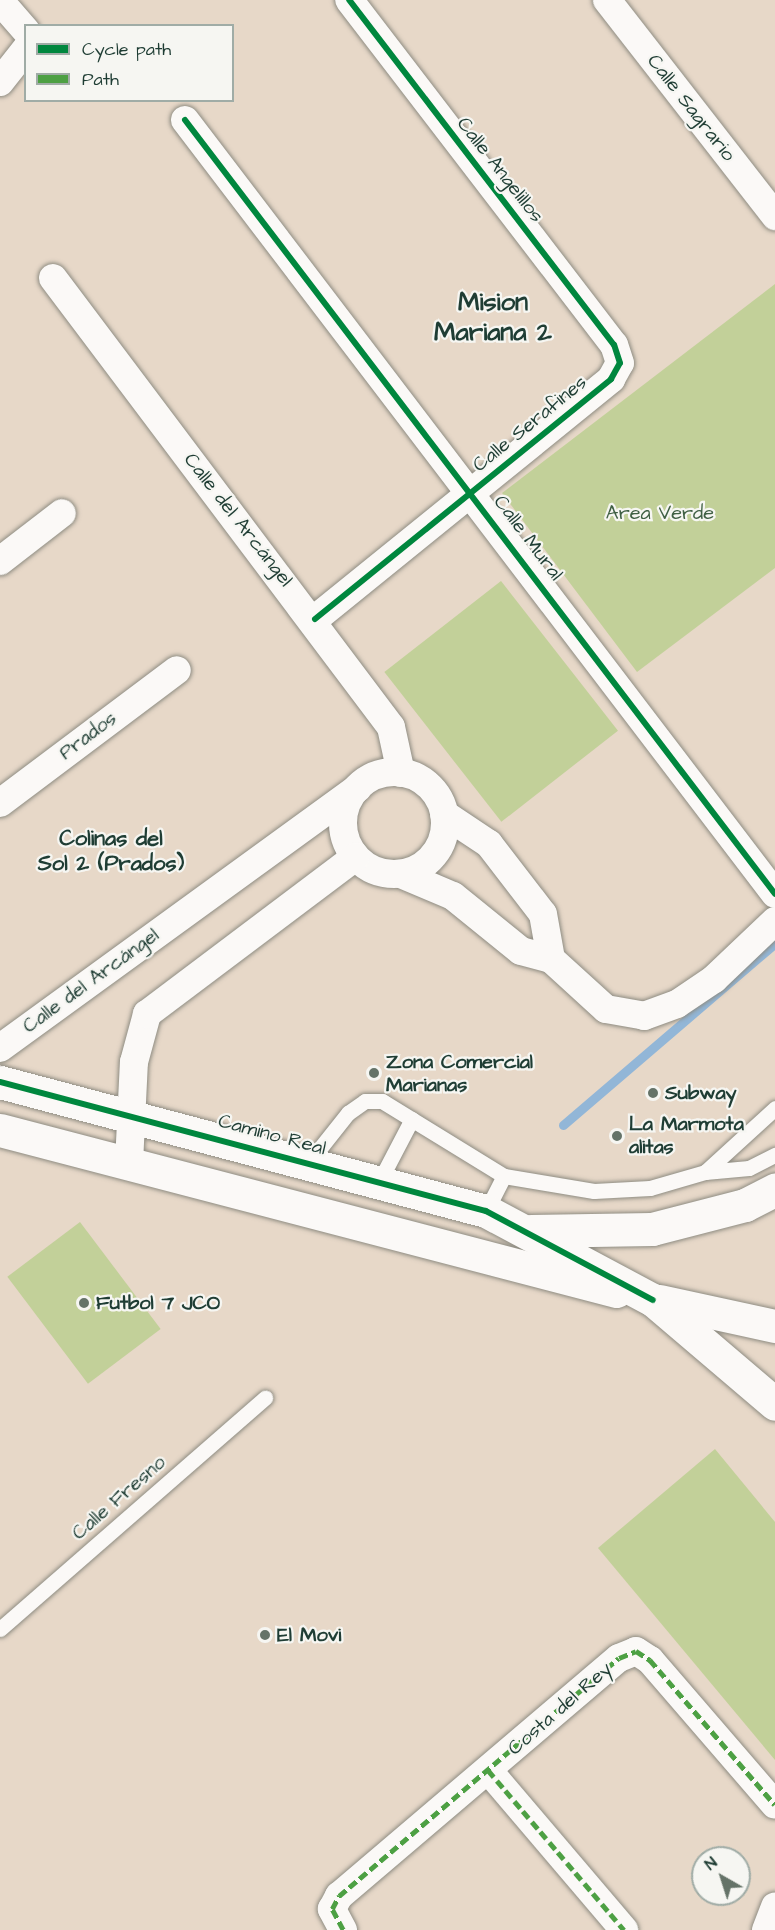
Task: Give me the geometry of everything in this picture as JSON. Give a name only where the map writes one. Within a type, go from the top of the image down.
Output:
[{"type":"main road","name":"Camino Real","points":[[0,1082],[129,1113],[473,1208],[531,1231],[653,1300]]},
{"type":"main road","points":[[0,1130],[451,1246],[512,1266],[775,1326]]},
{"type":"main road","points":[[531,1231],[652,1229],[744,1205],[775,1190]]},
{"type":"main road","points":[[451,1246],[473,1208]]},
{"type":"main road","points":[[653,1300],[775,1404]]},
{"type":"street","name":"Calle Angelillos","points":[[349,0],[614,345],[620,363]]},
{"type":"street","name":"Calle Sagrario","points":[[608,0],[775,216]]},
{"type":"street","points":[[0,1],[24,29]]},
{"type":"street","points":[[0,82],[24,52]]},
{"type":"street","name":"Calle Mural","points":[[185,120],[473,492],[775,894]]},
{"type":"street","name":"Calle del Arcángel","points":[[53,278],[315,619],[391,727],[401,773]]},
{"type":"street","name":"Calle Serafines","points":[[315,619],[611,379],[620,363]]},
{"type":"street","points":[[0,561],[62,513]]},
{"type":"street","name":"Prados","points":[[0,802],[177,670]]},
{"type":"street","points":[[551,959],[543,914],[489,844],[444,814],[429,786],[401,773],[370,778],[358,788],[344,814],[343,829],[355,857],[376,871],[401,874],[453,896],[521,951],[551,959],[606,1009],[644,1016],[677,1004],[714,979],[775,921]]},
{"type":"street","name":"Calle del Arcángel","points":[[0,1048],[358,788]]},
{"type":"street","points":[[401,874],[435,853],[444,814]]},
{"type":"street","points":[[129,1163],[129,1113],[138,1031],[147,1014],[355,857]]},
{"type":"street","name":"Costa del Rey","points":[[337,1920],[339,1896],[619,1658],[636,1651],[650,1660],[775,1805]]},
{"type":"street","points":[[488,1770],[624,1930]]},
{"type":"street","points":[[766,1930],[775,1907]]},
{"type":"lane","points":[[309,1162],[348,1113],[365,1101],[382,1101],[504,1176],[594,1191],[650,1188],[705,1172],[750,1168],[775,1155]]},
{"type":"lane","points":[[705,1172],[775,1108]]},
{"type":"lane","points":[[379,1182],[412,1119]]},
{"type":"lane","points":[[473,1208],[504,1176]]},
{"type":"lane","name":"Calle Fresno","points":[[0,1629],[265,1398]]},
{"type":"green space","name":"Area Verde","points":[[775,284],[775,568],[637,672],[502,493]]},
{"type":"green space","points":[[501,581],[618,731],[501,822],[384,672]]},
{"type":"green space","name":"Futbol 7 JCO","points":[[80,1222],[161,1329],[88,1384],[7,1277]]},
{"type":"green space","points":[[715,1449],[775,1522],[775,1760],[598,1548]]},
{"type":"waterway","points":[[563,1125],[775,943]]},
{"type":"marked path","points":[[343,1930],[332,1909],[339,1896],[619,1658],[636,1651],[650,1660],[775,1805]]},
{"type":"marked path","points":[[488,1770],[624,1930]]},
{"type":"cycle path","points":[[315,619],[611,379],[620,363],[614,345],[349,0]]},
{"type":"cycle path","points":[[185,120],[775,894]]},
{"type":"cycle path","points":[[0,1082],[486,1211],[653,1300]]},
{"type":"place","name":"Zona Comercial Marianas","points":[[374,1073]]},
{"type":"place","name":"Subway","points":[[653,1093]]},
{"type":"place","name":"La Marmota alitas","points":[[617,1136]]},
{"type":"place","name":"Futbol 7 JCO","points":[[84,1303]]},
{"type":"place","name":"El Movi","points":[[265,1635]]},
{"type":"district","name":"Mision Mariana 2","points":[[493,318]]},
{"type":"district","name":"Colinas del Sol 2 (Prados)","points":[[111,850]]}]
